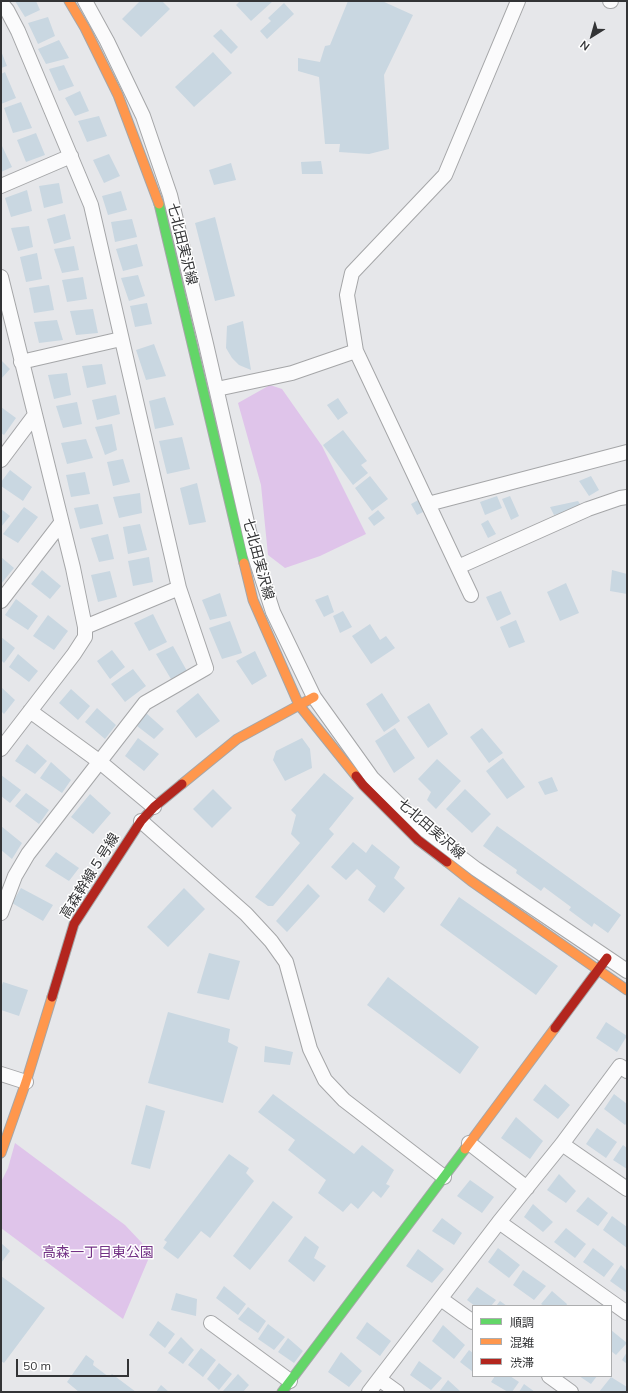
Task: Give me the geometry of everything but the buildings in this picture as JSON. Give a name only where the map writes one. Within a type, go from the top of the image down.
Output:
[{"type":"street","name":"七北田実沢線","points":[[69,1],[85,28],[118,95],[158,201],[253,600],[300,705],[363,785],[418,840],[471,881],[627,990]]},
{"type":"street","points":[[86,1],[143,116],[170,195],[217,388],[254,553],[273,612],[314,697],[372,778],[425,830],[476,869],[627,971]]},
{"type":"street","points":[[471,595],[356,351],[347,295],[352,273],[445,175],[518,1]]},
{"type":"street","points":[[1,3],[7,10],[18,31],[91,205],[180,588],[206,668],[145,703],[28,854],[15,876],[1,913]]},
{"type":"street","points":[[1,186],[71,156]]},
{"type":"street","points":[[1,277],[85,627],[85,637],[74,654],[1,749]]},
{"type":"street","points":[[1,325],[10,313]]},
{"type":"street","points":[[21,362],[122,339]]},
{"type":"street","points":[[217,388],[292,373],[356,351]]},
{"type":"street","points":[[1,460],[34,416]]},
{"type":"street","points":[[428,504],[627,452]]},
{"type":"street","points":[[458,567],[588,510],[620,498],[627,497]]},
{"type":"street","points":[[1,601],[61,523]]},
{"type":"street","points":[[85,627],[180,588]]},
{"type":"street","name":"高森幹線５号線","points":[[1,1153],[26,1082],[74,924],[141,821],[154,807],[237,739],[314,697]]},
{"type":"street","points":[[30,711],[100,762],[154,807]]},
{"type":"street","points":[[141,821],[246,914],[271,941],[286,962],[310,1049],[325,1080],[344,1100],[444,1177]]},
{"type":"street","points":[[211,1323],[286,1386],[607,958]]},
{"type":"street","points":[[370,1392],[499,1222],[562,1144],[620,1066],[627,1071]]},
{"type":"street","points":[[1,1074],[26,1082]]},
{"type":"street","points":[[469,1143],[527,1188]]},
{"type":"street","points":[[562,1144],[627,1189]]},
{"type":"street","points":[[499,1222],[627,1313]]},
{"type":"street","points":[[441,1299],[472,1321]]},
{"type":"street","points":[[550,1377],[571,1392]]},
{"type":"street","points":[[379,1379],[397,1392]]},
{"type":"green space","points":[[270,385],[282,389],[322,446],[366,534],[320,556],[285,568],[268,555],[261,485],[238,403]]},
{"type":"green space","name":"高森一丁目東公園","points":[[15,1143],[125,1225],[142,1243],[148,1260],[123,1319],[1,1228],[1,1182],[8,1168]]},
{"type":"traffic: fast","points":[[159,204],[244,563]]},
{"type":"traffic: fast","points":[[282,1392],[465,1149]]},
{"type":"traffic: slow","points":[[69,1],[85,28],[118,95],[159,204]]},
{"type":"traffic: slow","points":[[244,563],[253,600],[299,705],[356,776]]},
{"type":"traffic: slow","points":[[182,784],[237,739],[314,697]]},
{"type":"traffic: slow","points":[[447,862],[471,881],[627,990]]},
{"type":"traffic: slow","points":[[1,1153],[26,1082],[52,997]]},
{"type":"traffic: slow","points":[[465,1149],[555,1028]]},
{"type":"traffic: jam","points":[[356,776],[363,785],[418,840],[447,862]]},
{"type":"traffic: jam","points":[[52,997],[74,924],[141,821],[154,807],[182,784]]},
{"type":"traffic: jam","points":[[555,1028],[607,958]]}]
